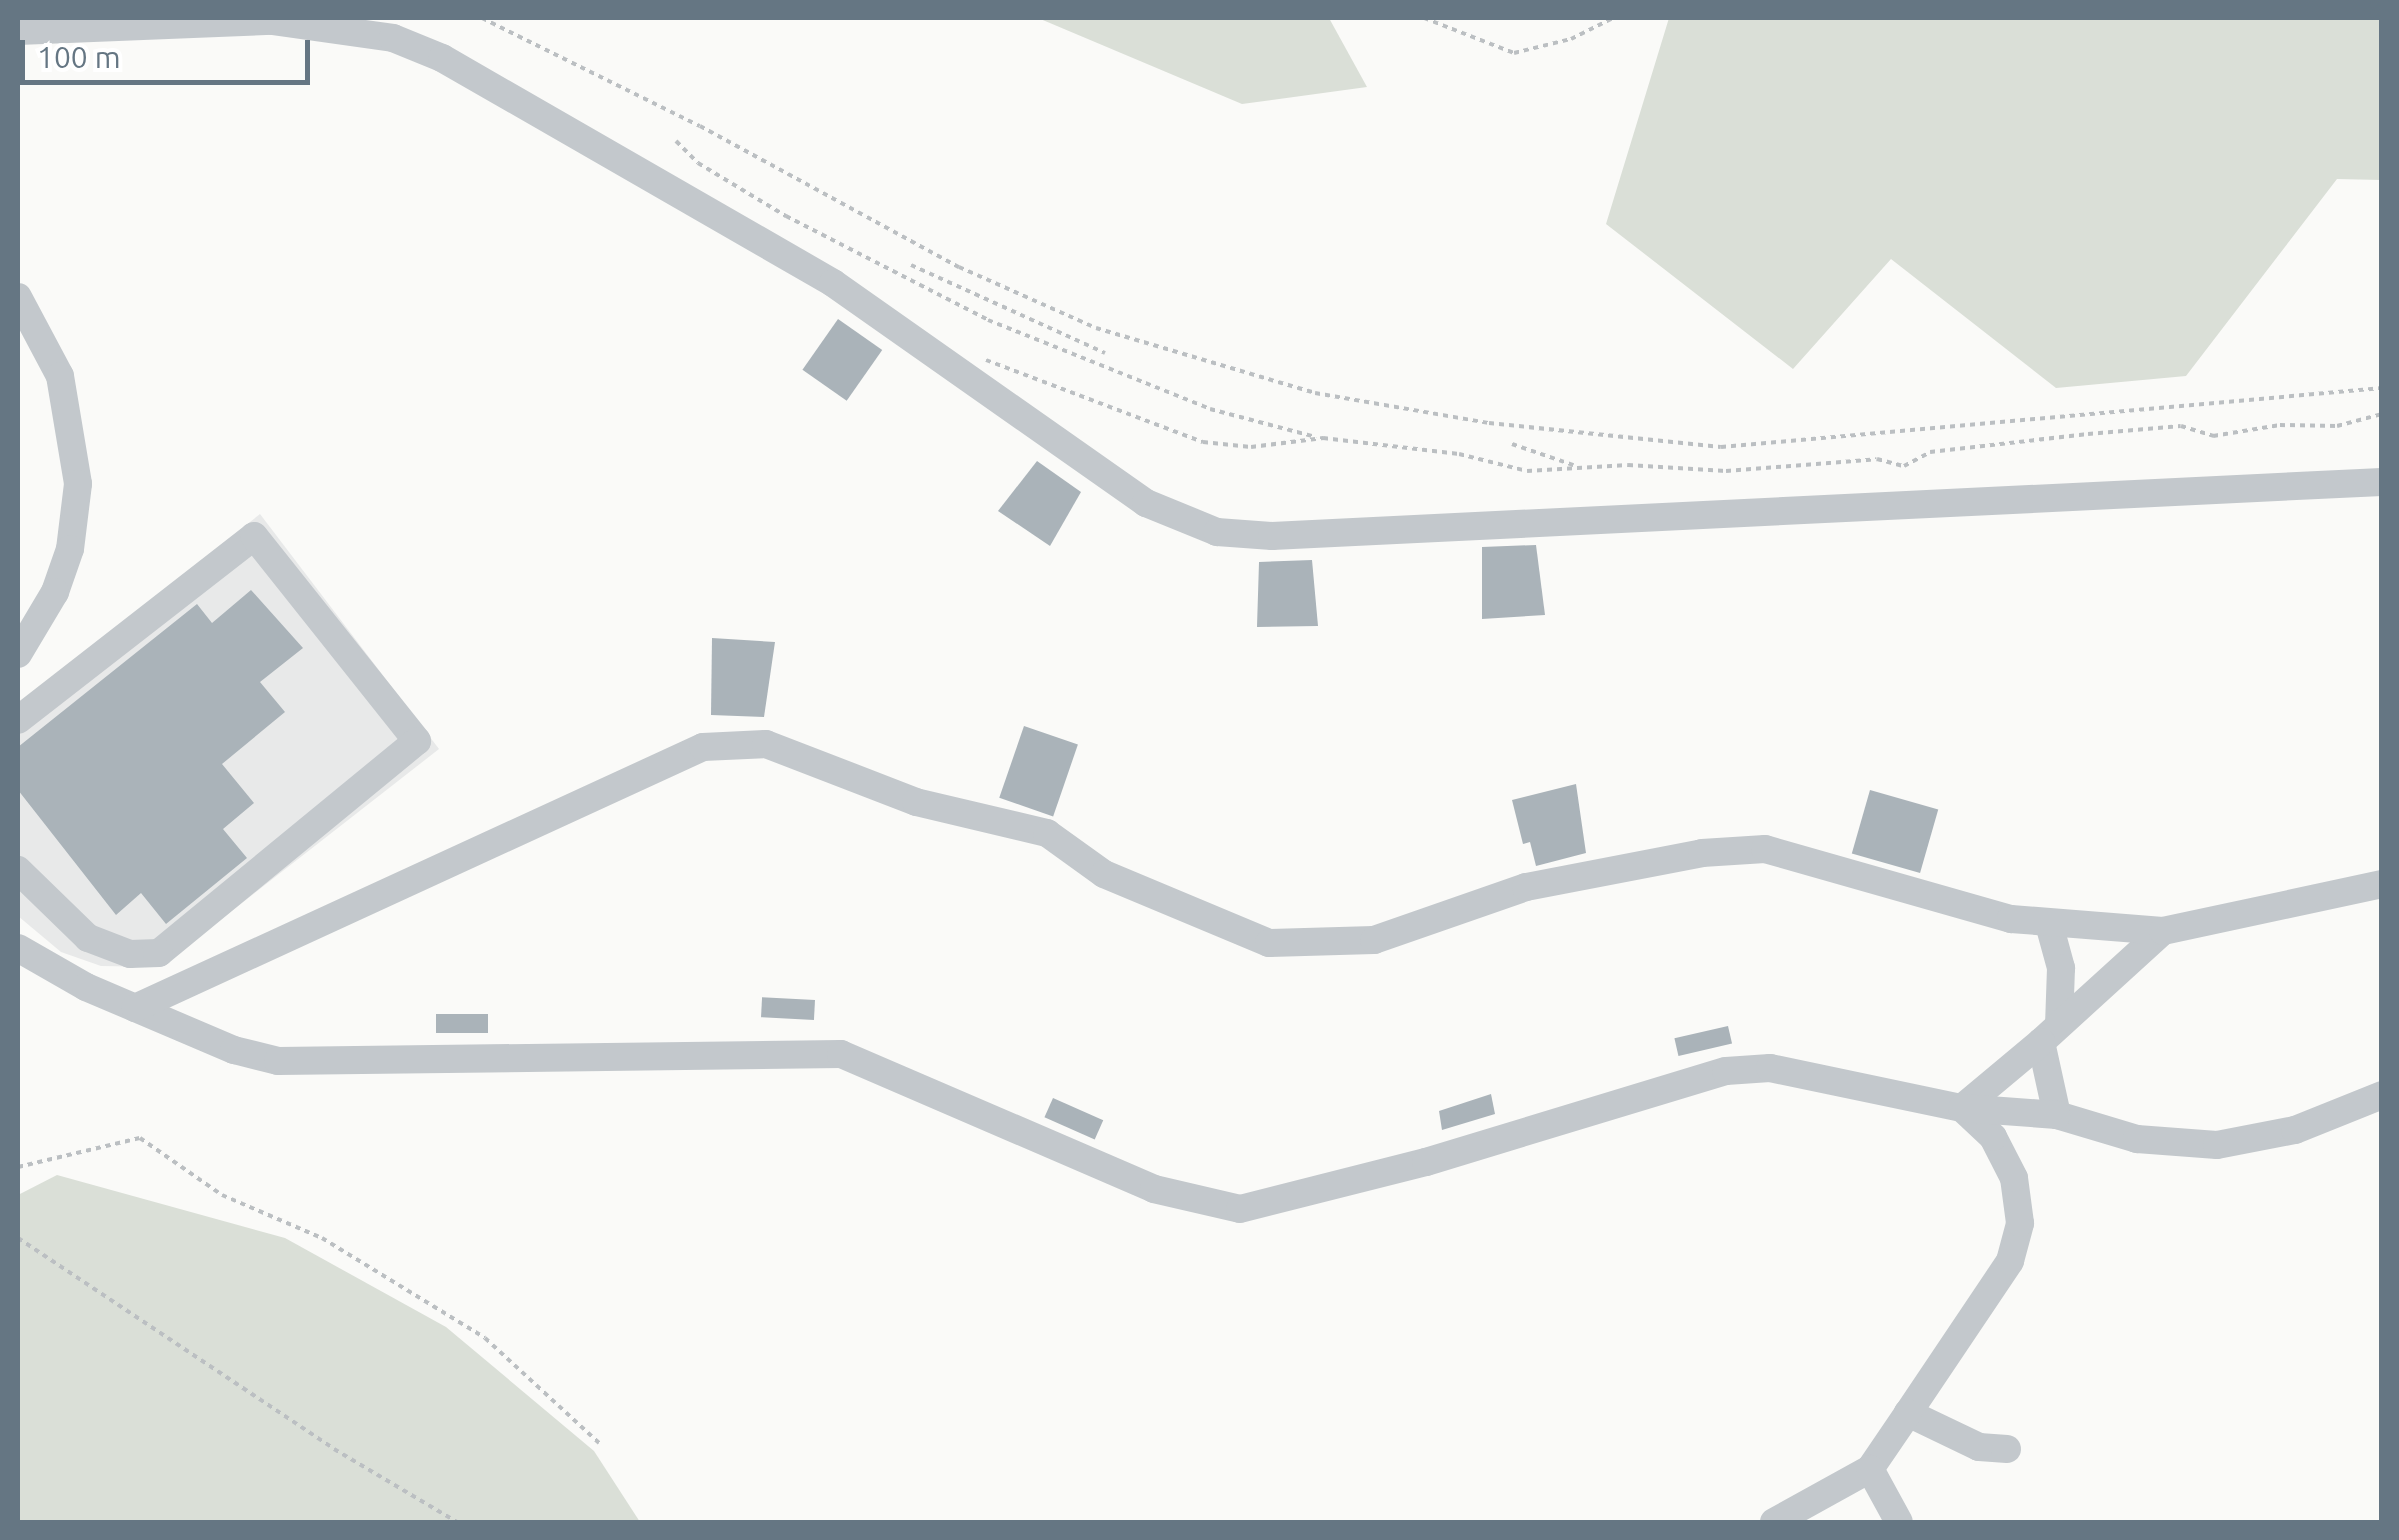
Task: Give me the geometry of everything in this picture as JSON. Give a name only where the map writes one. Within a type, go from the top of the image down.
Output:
[{"type":"lane","points":[[18,32],[272,21],[393,38],[442,58],[833,284],[1146,503],[1218,532],[1272,536],[2382,482]]},
{"type":"lane","points":[[18,297],[60,376],[78,484],[65,564],[18,654]]},
{"type":"lane","points":[[18,720],[254,536],[417,741],[159,953],[130,954],[88,938],[18,870]]},
{"type":"lane","points":[[135,1008],[702,747],[766,744],[916,802],[1046,832],[1068,853],[1137,890],[1269,943],[1374,940],[1592,871],[1765,849],[2010,919],[2162,931],[2382,884]]},
{"type":"lane","points":[[2049,924],[2061,968],[2050,1033],[2057,1115]]},
{"type":"lane","points":[[1962,1108],[2162,931]]},
{"type":"lane","points":[[18,948],[135,1008],[234,1050],[278,1060],[840,1054],[1154,1189],[1240,1209],[1426,1162],[1726,1071],[1770,1068],[1962,1108],[2057,1115],[2137,1139],[2218,1145],[2296,1130],[2382,1094]]},
{"type":"lane","points":[[1774,1522],[1870,1469],[2010,1260],[2020,1222],[2014,1178],[1994,1137],[1962,1108]]},
{"type":"lane","points":[[1908,1413],[1979,1447],[2008,1449]]},
{"type":"lane","points":[[1870,1469],[1899,1522]]},
{"type":"path","points":[[482,18],[993,282],[1096,328],[1315,393],[1506,425],[1721,447],[2382,388]]},
{"type":"path","points":[[1424,18],[1514,53],[1570,39],[1613,18]]},
{"type":"path","points":[[676,141],[698,164],[786,216],[1034,340],[1210,409],[1323,438],[1459,454],[1527,471],[1576,467],[1726,471],[1876,458],[1904,466],[1930,452],[2088,434],[2181,426],[2212,436],[2280,425],[2338,426],[2382,414]]},
{"type":"path","points":[[911,265],[1106,354]]},
{"type":"path","points":[[1034,340],[1042,327]]},
{"type":"path","points":[[978,358],[1203,442],[1251,446],[1323,438]]},
{"type":"path","points":[[1512,444],[1560,456],[1576,467]]},
{"type":"path","points":[[18,1167],[140,1138],[222,1195],[322,1238],[485,1338],[599,1443]]},
{"type":"path","points":[[18,1238],[334,1449],[457,1522]]},
{"type":"shaded area","points":[[1038,18],[1329,18],[1367,87],[1242,104]]},
{"type":"shaded area","points":[[1669,18],[2381,18],[2381,180],[2337,179],[2186,376],[2056,388],[1891,259],[1793,369],[1606,224]]},
{"type":"shaded area","points":[[260,514],[439,749],[160,967],[101,966],[61,952],[18,916],[18,706]]},
{"type":"shaded area","points":[[57,1175],[285,1238],[446,1327],[594,1451],[640,1522],[18,1522],[18,1195]]},
{"type":"building","points":[[838,319],[882,350],[847,401],[802,370]]},
{"type":"building","points":[[1037,461],[1081,492],[1050,546],[998,511]]},
{"type":"building","points":[[1536,545],[1545,615],[1482,619],[1482,547]]},
{"type":"building","points":[[1312,560],[1318,626],[1257,627],[1259,562]]},
{"type":"building","points":[[251,590],[303,648],[260,682],[285,712],[222,764],[254,803],[223,829],[247,858],[166,924],[141,893],[116,915],[18,790],[18,747],[197,604],[212,623]]},
{"type":"building","points":[[712,638],[775,642],[764,717],[711,715]]},
{"type":"building","points":[[1024,726],[1078,745],[1053,816],[999,798]]},
{"type":"building","points":[[1576,784],[1586,853],[1536,866],[1530,842],[1523,844],[1512,800]]},
{"type":"building","points":[[1870,790],[1938,810],[1920,873],[1852,853]]},
{"type":"building","points":[[762,997],[815,1000],[814,1020],[761,1017]]},
{"type":"building","points":[[436,1014],[488,1014],[488,1033],[436,1033]]},
{"type":"building","points":[[1728,1026],[1732,1044],[1678,1056],[1674,1038]]},
{"type":"building","points":[[1491,1094],[1495,1114],[1442,1130],[1439,1111]]},
{"type":"building","points":[[1053,1098],[1103,1120],[1095,1140],[1044,1117]]}]
